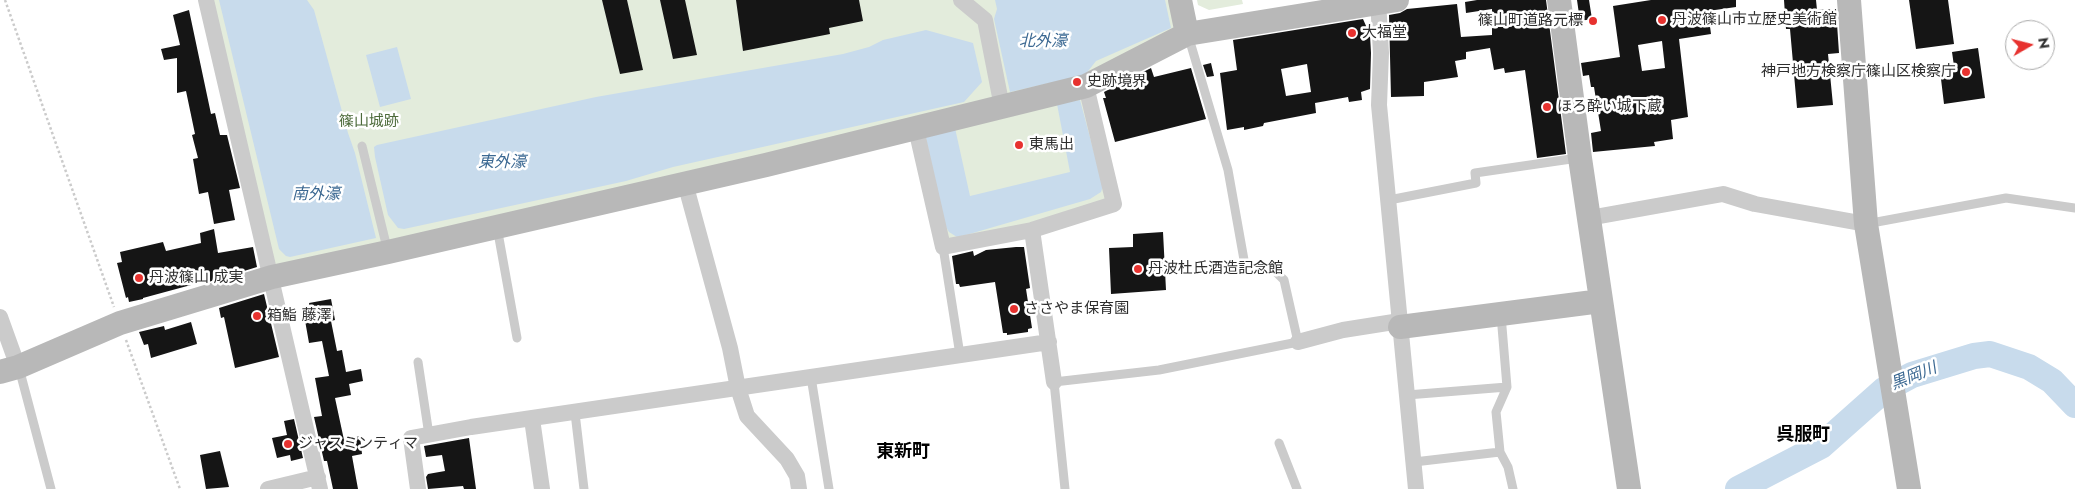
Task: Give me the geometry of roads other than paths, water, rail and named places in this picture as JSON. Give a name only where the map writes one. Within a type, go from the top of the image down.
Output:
[{"type":"street","points":[[206,0],[319,483],[268,489]]},
{"type":"street","points":[[961,0],[985,20],[1002,107]]},
{"type":"street","points":[[1180,0],[1187,34]]},
{"type":"street","points":[[1559,0],[1580,158],[1629,489]]},
{"type":"street","points":[[1848,0],[1866,224],[1909,489]]},
{"type":"street","points":[[0,317],[9,369],[120,323],[272,277],[686,183],[916,129],[1086,86],[1187,34],[1384,1],[1379,105],[1416,489]]},
{"type":"street","points":[[916,129],[943,247],[1032,230],[1114,204],[1086,86]]},
{"type":"street","points":[[686,183],[730,348],[738,388],[747,416],[787,459],[797,476],[799,489]]},
{"type":"street","points":[[1589,218],[1723,194],[1755,204],[1866,224]]},
{"type":"street","points":[[1032,230],[1054,382]]},
{"type":"street","points":[[1298,342],[1343,330],[1501,314],[1601,301]]},
{"type":"street","points":[[418,489],[411,438],[1049,342]]},
{"type":"street","points":[[532,419],[542,489]]},
{"type":"lane","points":[[1064,489],[1054,382],[1159,370],[1298,342],[1284,280],[1272,268],[1246,271],[1228,170],[1187,34]]},
{"type":"lane","points":[[362,146],[388,252]]},
{"type":"lane","points":[[1389,200],[1476,183],[1475,173],[1580,158]]},
{"type":"lane","points":[[1866,224],[2006,198],[2075,208]]},
{"type":"lane","points":[[496,227],[517,338]]},
{"type":"lane","points":[[943,247],[960,355]]},
{"type":"lane","points":[[1501,314],[1507,387],[1496,412],[1500,452],[1508,467],[1513,489]]},
{"type":"lane","points":[[418,362],[429,435]]},
{"type":"lane","points":[[9,369],[51,489]]},
{"type":"lane","points":[[811,377],[829,489]]},
{"type":"lane","points":[[1407,395],[1507,387]]},
{"type":"lane","points":[[575,413],[584,489]]},
{"type":"lane","points":[[1279,443],[1297,489]]},
{"type":"lane","points":[[1414,462],[1500,452]]},
{"type":"water","name":"南外濠","points":[[219,0],[307,0],[314,10],[355,153],[376,238],[290,257],[286,256],[279,249]]},
{"type":"water","name":"北外濠","points":[[995,0],[1165,0],[1171,28],[1096,61],[1085,75],[1010,92],[994,19],[997,9]]},
{"type":"water","name":"東外濠","points":[[926,30],[973,43],[982,82],[964,102],[673,167],[626,181],[404,229],[398,228],[388,215],[375,157],[374,147],[377,145],[596,97],[843,54],[869,47],[883,40]]},
{"type":"water","points":[[397,47],[411,99],[380,107],[366,55]]},
{"type":"water","points":[[1080,100],[1103,186],[1101,192],[1090,199],[966,235],[957,237],[949,232],[945,225],[925,134],[955,128],[970,196],[1070,172],[1057,104]]},
{"type":"waterway","name":"黒岡川","points":[[1738,489],[1821,446],[1884,390],[1912,375],[1974,356],[1990,354],[2029,367],[2052,381],[2075,405]]},
{"type":"place","name":"丹波篠山市立歴史美術館","points":[[1662,20]]},
{"type":"place","name":"篠山町道路元標","points":[[1593,21]]},
{"type":"place","name":"大福堂","points":[[1352,33]]},
{"type":"place","name":"神戸地方検察庁篠山区検察庁","points":[[1966,72]]},
{"type":"place","name":"史跡境界","points":[[1077,82]]},
{"type":"place","name":"ほろ酔い城下蔵","points":[[1547,107]]},
{"type":"place","name":"東馬出","points":[[1019,145]]},
{"type":"place","name":"丹波杜氏酒造記念館","points":[[1138,269]]},
{"type":"place","name":"丹波篠山 成実","points":[[139,278]]},
{"type":"place","name":"ささやま保育園","points":[[1014,309]]},
{"type":"place","name":"箱鮨 藤澤","points":[[257,316]]},
{"type":"place","name":"ジャスミンティマ","points":[[288,444]]},
{"type":"district","name":"呉服町","points":[[1803,436]]},
{"type":"district","name":"東新町","points":[[903,453]]},
{"type":"park label","name":"篠山城跡","points":[[369,122]]}]
